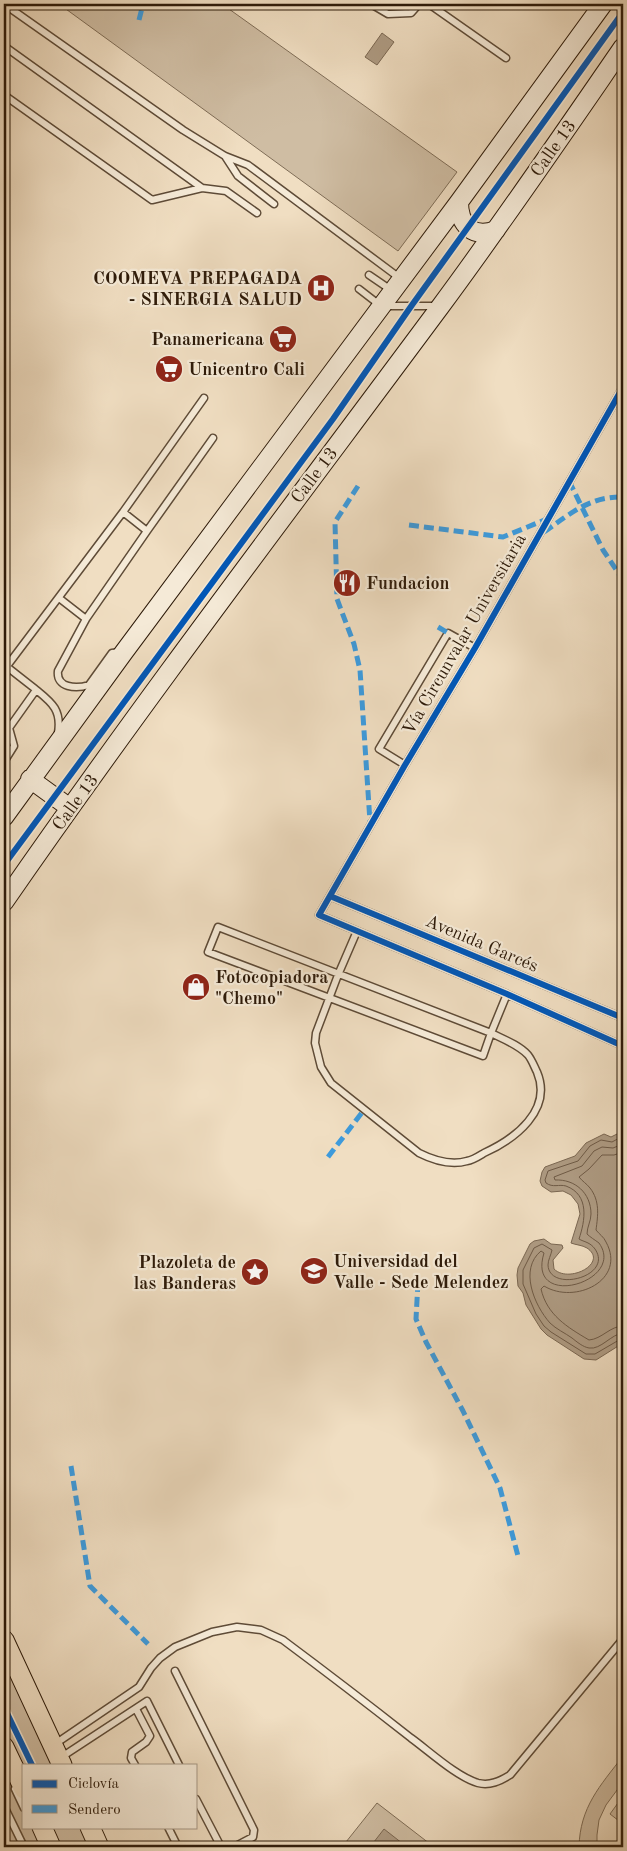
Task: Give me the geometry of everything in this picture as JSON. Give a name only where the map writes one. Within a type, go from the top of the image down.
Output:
[{"type":"main road","points":[[4,817],[30,779],[459,202],[603,4]]},
{"type":"main road","name":"Calle 13","points":[[4,902],[198,631],[441,306],[623,47]]},
{"type":"main road","points":[[459,202],[459,212],[462,221],[468,228],[477,232],[488,233],[496,230]]},
{"type":"main road","points":[[30,779],[70,808]]},
{"type":"main road","points":[[4,1640],[58,1756]]},
{"type":"main road","points":[[4,1747],[18,1786]]},
{"type":"main road","points":[[42,1828],[52,1847]]},
{"type":"main road","points":[[90,1828],[100,1847]]},
{"type":"lane","points":[[4,4],[183,130],[225,156],[248,165],[396,285]]},
{"type":"lane","points":[[371,4],[388,14],[411,13],[420,4]]},
{"type":"lane","points":[[429,4],[506,58]]},
{"type":"lane","points":[[4,46],[202,188]]},
{"type":"lane","points":[[4,96],[152,200],[202,188],[226,191],[257,213]]},
{"type":"lane","points":[[225,156],[238,176],[274,204]]},
{"type":"lane","points":[[369,275],[396,285]]},
{"type":"lane","points":[[359,289],[381,306],[441,306]]},
{"type":"lane","name":"Vía Circunvalar Universitaria","points":[[319,915],[620,399],[623,387]]},
{"type":"lane","points":[[56,744],[60,725],[58,712],[51,701],[5,668],[123,512],[204,398]]},
{"type":"lane","points":[[124,652],[112,653],[89,686],[74,688],[62,683],[58,678],[58,671],[86,619],[213,438]]},
{"type":"lane","points":[[123,512],[147,531]]},
{"type":"lane","points":[[59,598],[86,619]]},
{"type":"lane","points":[[405,765],[379,749],[443,641],[448,633],[475,648]]},
{"type":"lane","points":[[4,762],[14,746],[6,728],[36,690]]},
{"type":"lane","name":"Avenida Garcés","points":[[330,896],[623,1018]]},
{"type":"lane","name":"Avenida Garcés","points":[[319,915],[507,994],[623,1046]]},
{"type":"lane","points":[[357,931],[338,975],[329,998],[316,1033],[315,1043],[321,1067],[331,1083],[419,1152],[445,1163],[467,1162],[506,1142],[532,1118],[540,1100],[540,1079],[528,1055],[520,1048],[491,1033],[338,975],[218,927],[208,952],[329,998],[483,1056],[491,1033],[507,994]]},
{"type":"lane","points":[[58,1756],[139,1687],[160,1658],[175,1647],[224,1628],[237,1627],[261,1630],[283,1640],[466,1778],[479,1783],[489,1784],[500,1781],[510,1775],[623,1639]]},
{"type":"lane","points":[[175,1671],[254,1830],[253,1837],[234,1847]]},
{"type":"lane","points":[[58,1756],[147,1701],[178,1764]]},
{"type":"lane","points":[[134,1764],[131,1758],[132,1752],[146,1742],[150,1736],[136,1709]]},
{"type":"lane","points":[[18,1786],[22,1801]]},
{"type":"lane","points":[[198,1803],[220,1847]]},
{"type":"lane","points":[[4,1806],[24,1847]]},
{"type":"lane","points":[[168,1828],[178,1847]]},
{"type":"shaded area","points":[[59,4],[222,4],[457,172],[398,251]]},
{"type":"shaded area","points":[[4,1640],[62,1764],[22,1764],[22,1828],[90,1828],[99,1847],[4,1847]]},
{"type":"shaded area","points":[[623,1756],[623,1782],[606,1805],[599,1820],[597,1847],[579,1847],[580,1833],[587,1809],[599,1787]]},
{"type":"shaded area","points":[[623,1796],[623,1824],[610,1814]]},
{"type":"shaded area","points":[[377,1803],[434,1847],[342,1847]]},
{"type":"water","points":[[382,33],[394,42],[377,65],[365,57]]},
{"type":"water","points":[[623,1131],[623,1343],[596,1360],[584,1359],[541,1329],[526,1305],[523,1293],[518,1286],[518,1268],[530,1244],[544,1239],[551,1244],[562,1245],[563,1248],[553,1260],[554,1269],[561,1273],[577,1273],[590,1265],[593,1260],[593,1254],[585,1247],[571,1243],[580,1214],[578,1204],[571,1195],[563,1191],[551,1192],[542,1186],[540,1181],[542,1172],[545,1167],[575,1156],[586,1143],[604,1134],[611,1137]]},
{"type":"water","points":[[384,1829],[407,1847],[370,1847]]},
{"type":"marked path","points":[[139,20],[143,4]]},
{"type":"marked path","points":[[569,481],[603,550],[623,580]]},
{"type":"marked path","points":[[358,486],[335,522],[337,599],[354,644],[360,670],[370,822]]},
{"type":"marked path","points":[[544,532],[590,503],[611,497],[623,497]]},
{"type":"marked path","points":[[409,525],[503,537],[547,519]]},
{"type":"marked path","points":[[438,627],[448,633]]},
{"type":"marked path","points":[[328,1157],[364,1110]]},
{"type":"marked path","points":[[418,1282],[416,1319],[500,1488],[518,1556]]},
{"type":"marked path","points":[[71,1466],[90,1586],[148,1644]]},
{"type":"cycle path","points":[[4,865],[333,419],[412,305],[623,12]]},
{"type":"cycle path","points":[[623,387],[475,648],[319,915],[507,994],[623,1046]]},
{"type":"cycle path","points":[[330,896],[623,1018]]},
{"type":"cycle path","points":[[4,1707],[32,1764]]},
{"type":"place","name":"COOMEVA PREPAGADA - SINERGIA SALUD","points":[[321,288]]},
{"type":"place","name":"Panamericana","points":[[283,339]]},
{"type":"place","name":"Unicentro Cali","points":[[169,369]]},
{"type":"place","name":"Fundacion","points":[[347,583]]},
{"type":"place","name":"Fotocopiadora \"Chemo\"","points":[[196,987]]},
{"type":"place","name":"Universidad del Valle - Sede Melendez","points":[[314,1271]]},
{"type":"place","name":"Plazoleta de las Banderas","points":[[255,1272]]}]
